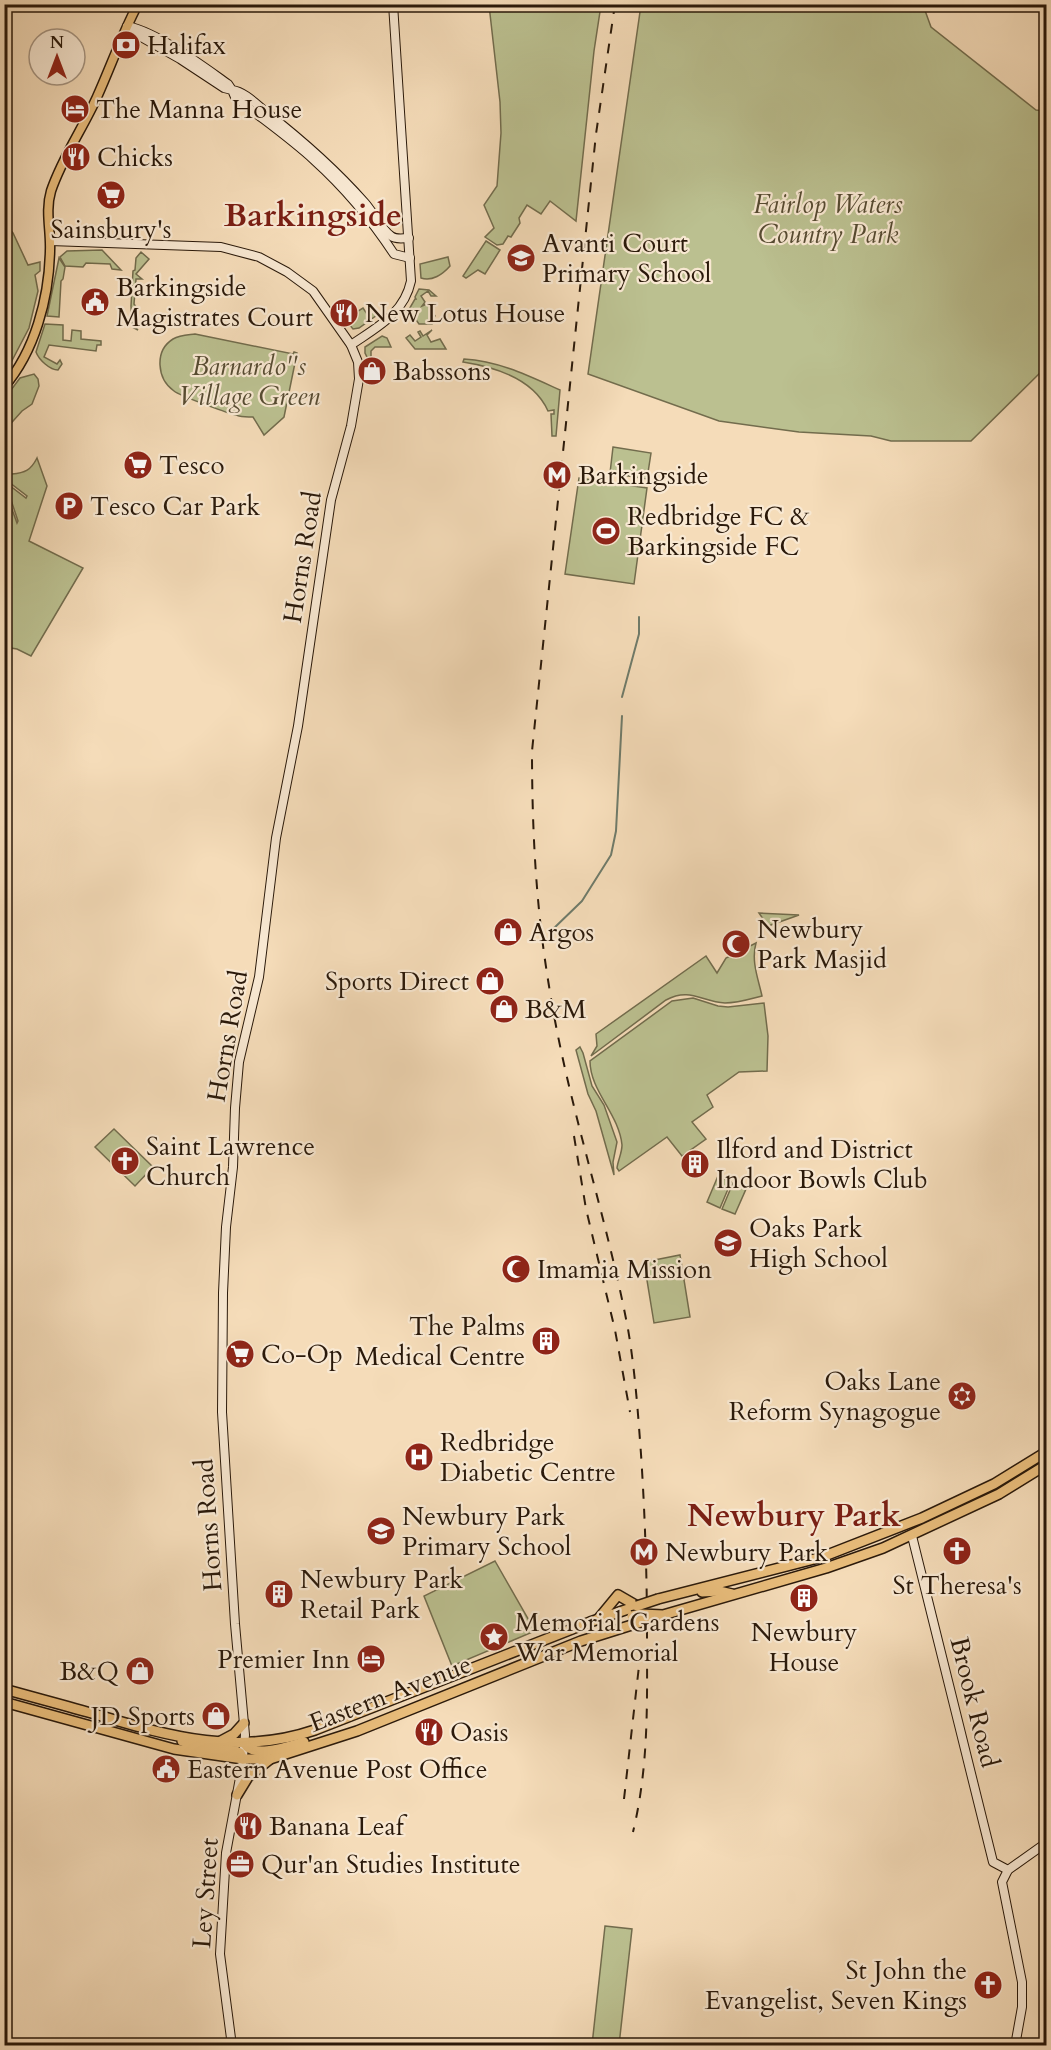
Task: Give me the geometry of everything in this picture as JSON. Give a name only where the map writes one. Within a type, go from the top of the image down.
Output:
[{"type":"highway","name":"Eastern Avenue","points":[[4,1689],[174,1736],[245,1744],[282,1740],[315,1730],[622,1611],[658,1599],[702,1590],[822,1557],[894,1529],[994,1484],[1047,1452]]},
{"type":"highway","name":"Eastern Avenue","points":[[4,1702],[174,1749],[243,1759],[270,1759],[357,1731],[633,1620],[663,1615],[826,1568],[912,1536],[999,1494],[1047,1465]]},
{"type":"highway","points":[[696,1606],[702,1590],[732,1594]]},
{"type":"highway","points":[[599,1619],[618,1595],[637,1606]]},
{"type":"highway","points":[[622,1611],[633,1620]]},
{"type":"highway","points":[[219,1742],[230,1736],[244,1723]]},
{"type":"highway","points":[[174,1736],[191,1745],[236,1751],[243,1759]]},
{"type":"highway","points":[[245,1744],[250,1750],[256,1751],[330,1740]]},
{"type":"highway","points":[[237,1795],[248,1777],[270,1759]]},
{"type":"main road","points":[[4,387],[21,365],[38,322],[50,241],[48,210],[51,192],[58,173],[98,96],[138,4]]},
{"type":"street","points":[[50,241],[195,245],[247,252],[279,266],[312,291],[351,345],[396,312],[403,304],[411,281],[393,4]]},
{"type":"street","points":[[127,26],[134,33],[224,88],[239,91],[318,154],[368,206],[389,236],[397,239],[409,238]]},
{"type":"street","points":[[232,90],[235,97],[313,159],[346,192],[394,254],[410,258]]},
{"type":"street","name":"Horns Road","points":[[245,1744],[222,1412],[224,1282],[235,1108],[239,1062],[259,976],[276,838],[298,726],[331,500],[357,399],[359,379],[357,362],[351,345]]},
{"type":"street","name":"Brook Road","points":[[912,1536],[993,1863],[1008,1870]]},
{"type":"street","name":"Ley Street","points":[[232,2046],[220,1954],[226,1853],[245,1744]]},
{"type":"street","points":[[1016,2046],[1021,2015],[1021,1973],[1002,1882],[1008,1870],[1047,1843]]},
{"type":"green space","points":[[489,5],[601,5],[576,221],[550,201],[541,214],[527,205],[511,237],[508,236],[503,244],[497,245],[485,237],[494,228],[484,205],[497,186],[501,133],[500,102]]},
{"type":"green space","name":"Fairlop Waters Country Park","points":[[641,5],[923,5],[931,27],[1036,110],[1046,111],[1046,367],[971,441],[891,441],[871,436],[799,432],[719,421],[588,374]]},
{"type":"green space","points":[[5,224],[13,233],[28,265],[40,262],[40,271],[35,275],[38,291],[29,328],[5,374]]},
{"type":"green space","points":[[486,241],[500,250],[485,274],[478,270],[466,278],[463,276]]},
{"type":"green space","points":[[102,250],[121,270],[112,269],[110,264],[86,263],[83,267],[65,266],[60,257],[67,251]]},
{"type":"green space","points":[[141,252],[149,259],[136,274],[142,279],[136,279],[134,304],[136,307],[133,310],[137,315],[133,320],[137,323],[134,326],[138,330],[132,327],[131,306],[133,271],[136,258]]},
{"type":"green space","points":[[448,257],[450,266],[444,272],[433,278],[421,278],[420,264]]},
{"type":"green space","points":[[59,258],[65,267],[61,281],[59,317],[47,316]]},
{"type":"green space","points":[[419,289],[429,290],[436,296],[431,296],[428,291],[421,296],[425,302],[422,306],[427,304],[435,316],[432,324],[419,324],[414,317],[404,318],[416,299]]},
{"type":"green space","points":[[363,308],[367,314],[374,310],[377,315],[359,328],[353,329],[344,318]]},
{"type":"green space","points":[[45,324],[63,325],[63,340],[71,341],[72,330],[81,331],[81,339],[101,341],[101,345],[97,345],[96,351],[49,345],[44,357],[57,364],[60,360],[62,364],[58,370],[55,370],[45,364],[36,352]]},
{"type":"green space","points":[[432,330],[427,335],[431,342],[440,339],[446,349],[415,349],[406,338],[410,335],[415,341],[421,337],[418,332],[420,331],[423,336]]},
{"type":"green space","name":"Barnardo''s Village Green","points":[[195,334],[297,353],[284,417],[264,435],[253,417],[239,416],[205,405],[168,386],[160,365],[163,350],[173,339]]},
{"type":"green space","points":[[382,336],[387,338],[391,347],[375,347],[371,351],[371,358],[368,359],[365,347]]},
{"type":"green space","points":[[464,359],[502,366],[560,390],[556,436],[552,436],[551,414],[554,414],[554,410],[548,411],[533,391],[512,376],[488,367],[463,362]]},
{"type":"green space","points":[[34,374],[39,386],[32,404],[22,411],[5,430],[5,398],[20,378]]},
{"type":"green space","points":[[613,447],[651,453],[647,479],[610,473]]},
{"type":"green space","points":[[37,458],[47,486],[29,541],[83,568],[31,656],[17,649],[5,647],[5,490],[17,523],[18,521],[5,482],[26,498],[27,496],[5,479],[4,469],[12,474],[24,472]]},
{"type":"green space","name":"Redbridge FC & Barkingside FC","points":[[579,478],[647,488],[634,584],[565,574]]},
{"type":"green space","points":[[759,913],[799,915],[768,926]]},
{"type":"green space","points":[[756,943],[755,963],[762,996],[725,1003],[689,995],[674,996],[591,1056],[597,1046],[596,1034],[706,956],[717,973],[726,958]]},
{"type":"green space","points":[[693,998],[728,1007],[764,1003],[768,1036],[767,1071],[739,1072],[707,1095],[713,1107],[692,1122],[706,1139],[682,1156],[667,1137],[619,1171],[617,1168],[622,1145],[620,1134],[599,1093],[591,1072],[590,1061],[672,1001]]},
{"type":"green space","points":[[580,1047],[592,1086],[604,1105],[617,1142],[613,1162],[614,1175],[576,1050]]},
{"type":"green space","points":[[114,1129],[153,1167],[135,1186],[95,1147]]},
{"type":"green space","points":[[718,1176],[731,1182],[720,1208],[707,1202]]},
{"type":"green space","points":[[733,1183],[746,1189],[735,1214],[722,1209]]},
{"type":"green space","points":[[680,1255],[690,1317],[654,1323],[644,1262]]},
{"type":"green space","points":[[495,1561],[535,1631],[452,1666],[424,1596]]},
{"type":"green space","points":[[605,1926],[632,1929],[619,2045],[592,2045]]},
{"type":"waterway","points":[[622,697],[639,634],[639,617]]},
{"type":"waterway","points":[[551,931],[582,901],[611,855],[616,831],[622,716]]},
{"type":"railway","points":[[615,4],[596,134],[532,751],[532,781],[538,898],[549,986],[576,1115],[619,1286],[633,1360],[641,1454],[647,1590],[646,1734],[642,1783],[633,1832]]},
{"type":"railway","points":[[574,1136],[586,1209],[615,1330],[630,1412]]},
{"type":"railway","points":[[624,1799],[640,1657]]},
{"type":"place","name":"Halifax","points":[[126,45]]},
{"type":"place","name":"The Manna House","points":[[75,109]]},
{"type":"place","name":"Chicks","points":[[76,157]]},
{"type":"place","name":"Sainsbury's","points":[[111,195]]},
{"type":"place","name":"Avanti Court Primary School","points":[[521,258]]},
{"type":"place","name":"Barkingside Magistrates Court","points":[[95,302]]},
{"type":"place","name":"New Lotus House","points":[[344,313]]},
{"type":"place","name":"Babssons","points":[[372,371]]},
{"type":"place","name":"Tesco","points":[[138,465]]},
{"type":"place","name":"Barkingside","points":[[557,475]]},
{"type":"place","name":"Tesco Car Park","points":[[69,506]]},
{"type":"place","name":"Redbridge FC & Barkingside FC","points":[[606,531]]},
{"type":"place","name":"Argos","points":[[508,932]]},
{"type":"place","name":"Newbury Park Masjid","points":[[736,944]]},
{"type":"place","name":"Sports Direct","points":[[490,981]]},
{"type":"place","name":"B&M","points":[[504,1009]]},
{"type":"place","name":"Saint Lawrence Church","points":[[125,1161]]},
{"type":"place","name":"Ilford and District Indoor Bowls Club","points":[[695,1164]]},
{"type":"place","name":"Oaks Park High School","points":[[728,1243]]},
{"type":"place","name":"Imamia Mission","points":[[516,1269]]},
{"type":"place","name":"The Palms Medical Centre","points":[[546,1341]]},
{"type":"place","name":"Co-Op","points":[[240,1354]]},
{"type":"place","name":"Oaks Lane Reform Synagogue","points":[[962,1396]]},
{"type":"place","name":"Redbridge Diabetic Centre","points":[[419,1457]]},
{"type":"place","name":"Newbury Park Primary School","points":[[381,1531]]},
{"type":"place","name":"St Theresa's","points":[[957,1551]]},
{"type":"place","name":"Newbury Park","points":[[644,1552]]},
{"type":"place","name":"Newbury Park Retail Park","points":[[279,1594]]},
{"type":"place","name":"Newbury House","points":[[804,1598]]},
{"type":"place","name":"Memorial Gardens War Memorial","points":[[494,1637]]},
{"type":"place","name":"Premier Inn","points":[[371,1659]]},
{"type":"place","name":"B&Q","points":[[140,1671]]},
{"type":"place","name":"JD Sports","points":[[216,1716]]},
{"type":"place","name":"Oasis","points":[[429,1732]]},
{"type":"place","name":"Eastern Avenue Post Office","points":[[166,1769]]},
{"type":"place","name":"Banana Leaf","points":[[248,1826]]},
{"type":"place","name":"Qur'an Studies Institute","points":[[240,1864]]},
{"type":"place","name":"St John the Evangelist, Seven Kings","points":[[988,1985]]},
{"type":"district","name":"Barkingside","points":[[313,215]]},
{"type":"district","name":"Newbury Park","points":[[794,1515]]}]
